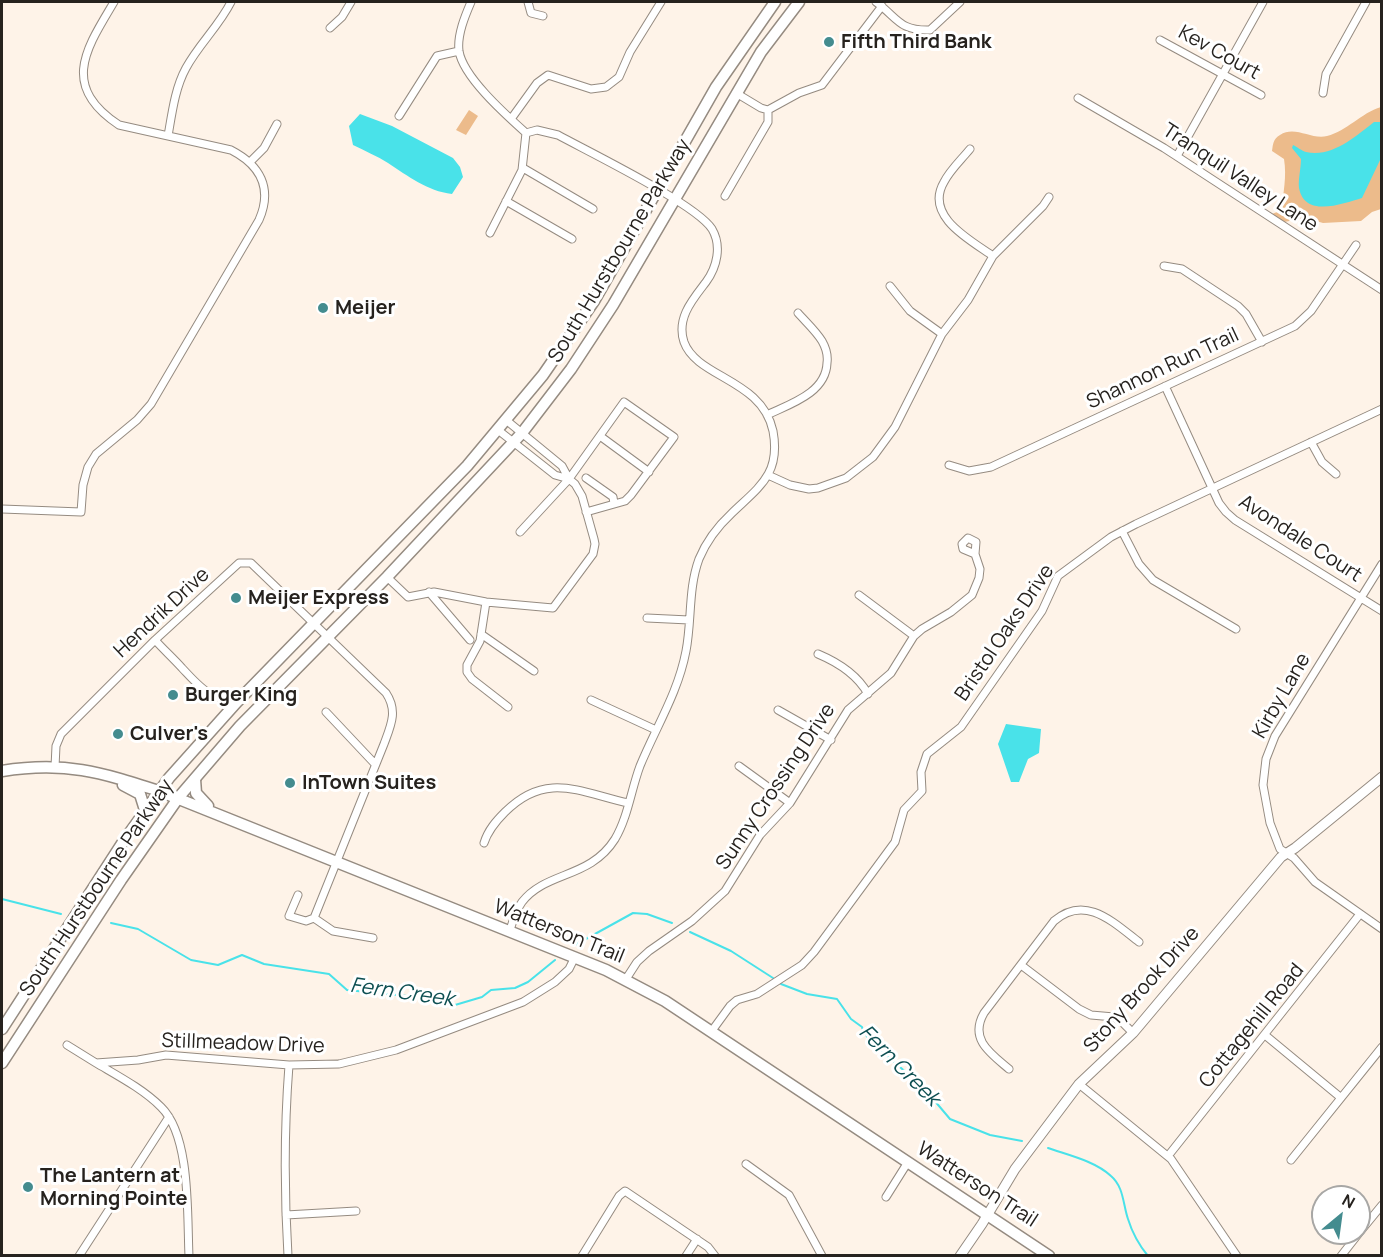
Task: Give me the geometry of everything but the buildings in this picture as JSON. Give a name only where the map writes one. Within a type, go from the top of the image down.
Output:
[{"type":"main road","name":"South Hurstbourne Parkway","points":[[2,1029],[159,791],[250,689],[467,466],[543,375],[594,301],[716,87],[775,2]]},
{"type":"main road","name":"South Hurstbourne Parkway","points":[[2,1063],[121,880],[179,797],[240,726],[387,578],[522,433],[571,369],[613,304],[761,52],[799,2]]},
{"type":"main road","name":"Watterson Trail","points":[[2,771],[55,767],[92,770],[179,797],[626,979],[665,1001],[1049,1256]]},
{"type":"main road","points":[[112,776],[117,783],[140,794],[145,810]]},
{"type":"main road","points":[[195,779],[196,793],[199,798],[221,814]]},
{"type":"street","points":[[2,509],[81,512],[83,485],[88,467],[96,454],[137,420],[151,404],[264,208],[265,189],[257,170],[250,162],[231,150],[119,125],[104,115],[91,99],[83,70],[85,54],[114,2]]},
{"type":"street","points":[[168,135],[178,87],[187,67],[231,2]]},
{"type":"street","points":[[330,28],[342,17],[351,2]]},
{"type":"street","points":[[471,2],[460,38],[459,51],[464,66],[490,100],[526,133]]},
{"type":"street","points":[[528,2],[531,13],[543,16]]},
{"type":"street","points":[[511,119],[537,83],[548,75],[597,90],[611,84],[619,77],[630,52],[661,2]]},
{"type":"street","points":[[736,93],[768,110],[800,93],[822,85],[879,4],[908,29],[930,30],[960,2]]},
{"type":"street","points":[[1177,156],[1263,2]]},
{"type":"street","points":[[1323,93],[1326,74],[1366,2]]},
{"type":"street","name":"Kev Court","points":[[1160,40],[1261,95]]},
{"type":"street","points":[[399,116],[438,56],[459,51]]},
{"type":"street","name":"Tranquil Valley Lane","points":[[1078,98],[1177,156],[1382,290]]},
{"type":"street","points":[[725,196],[768,122],[768,110]]},
{"type":"street","points":[[250,162],[264,148],[277,124]]},
{"type":"street","points":[[510,930],[522,902],[535,890],[579,871],[602,855],[616,837],[640,768],[673,697],[681,671],[687,649],[693,581],[702,552],[720,526],[753,496],[768,475],[774,449],[772,428],[767,415],[751,394],[700,361],[684,341],[682,330],[685,313],[714,269],[717,242],[714,231],[703,218],[658,190],[558,135],[537,130],[526,133]]},
{"type":"street","points":[[490,232],[523,168],[526,133]]},
{"type":"street","points":[[970,149],[942,184],[940,208],[949,224],[993,256]]},
{"type":"street","points":[[523,168],[593,209]]},
{"type":"street","points":[[768,475],[790,485],[809,489],[818,488],[846,478],[865,464],[881,448],[899,421],[942,334],[968,300],[993,256],[1049,197]]},
{"type":"street","points":[[506,201],[572,239]]},
{"type":"street","name":"Shannon Run Trail","points":[[950,465],[969,471],[991,467],[1262,342],[1304,319],[1356,245]]},
{"type":"street","points":[[1164,266],[1182,269],[1238,306],[1262,342]]},
{"type":"street","points":[[890,286],[910,311],[942,334]]},
{"type":"street","points":[[767,415],[816,389],[823,381],[827,371],[828,358],[825,347],[798,313]]},
{"type":"street","name":"Avondale Court","points":[[1166,386],[1223,509],[1235,520],[1382,611]]},
{"type":"street","points":[[520,532],[568,479],[624,402],[674,437],[625,501],[586,512]]},
{"type":"street","name":"Bristol Oaks Drive","points":[[711,1032],[737,1000],[757,994],[802,964],[819,946],[895,842],[904,810],[922,791],[921,771],[927,754],[960,728],[1042,611],[1058,576],[1122,531],[1382,409]]},
{"type":"street","points":[[506,420],[562,466],[568,479]]},
{"type":"street","points":[[387,578],[408,597],[429,592],[486,602],[553,608],[595,550],[582,496],[568,479],[555,475],[498,430]]},
{"type":"street","points":[[600,436],[649,472]]},
{"type":"street","points":[[1311,442],[1322,462],[1336,474]]},
{"type":"street","points":[[586,478],[613,497],[614,504]]},
{"type":"street","points":[[1122,531],[1139,564],[1153,580],[1236,629]]},
{"type":"street","name":"Sunny Crossing Drive","points":[[626,979],[637,962],[649,951],[692,921],[725,891],[760,835],[790,803],[848,710],[891,674],[914,636],[930,623],[961,606],[972,595],[980,578],[980,569],[975,554]]},
{"type":"street","name":"Hendrik Drive","points":[[55,767],[56,746],[61,734],[155,640],[239,563],[255,565],[314,624]]},
{"type":"street","name":"Kirby Lane","points":[[1382,564],[1275,736],[1266,759],[1263,777],[1266,808],[1275,840],[1280,849],[1294,858],[1315,882],[1382,929]]},
{"type":"street","points":[[429,592],[470,640]]},
{"type":"street","points":[[859,595],[914,636]]},
{"type":"street","points":[[486,602],[482,634],[477,649],[466,665],[467,672],[472,679],[508,707]]},
{"type":"street","points":[[647,618],[689,620]]},
{"type":"street","points":[[298,895],[289,916],[306,921],[314,918],[393,720],[391,699],[314,624]]},
{"type":"street","points":[[482,634],[534,671]]},
{"type":"street","points":[[155,640],[200,687],[210,694],[221,698],[234,697],[250,689]]},
{"type":"street","points":[[818,654],[841,666],[860,683],[868,694]]},
{"type":"street","points":[[591,700],[656,730]]},
{"type":"street","points":[[778,710],[831,740]]},
{"type":"street","points":[[326,712],[375,764]]},
{"type":"street","points":[[739,766],[790,803]]},
{"type":"street","name":"Stony Brook Drive","points":[[960,1256],[1015,1169],[1079,1084],[1133,1033],[1277,861],[1382,777]]},
{"type":"street","points":[[484,843],[489,831],[511,805],[528,793],[542,788],[571,788],[628,802]]},
{"type":"street","points":[[1009,1069],[988,1051],[978,1031],[978,1024],[1054,921],[1069,910],[1080,908],[1106,917],[1139,942]]},
{"type":"street","name":"Cottagehill Road","points":[[1168,1156],[1360,915]]},
{"type":"street","points":[[314,918],[333,932],[373,938]]},
{"type":"street","name":"Stillmeadow Drive","points":[[96,1063],[166,1055],[289,1065],[320,1065],[361,1060],[432,1038],[535,997],[569,969],[575,957]]},
{"type":"street","points":[[1021,965],[1079,1009],[1091,1015],[1114,1017],[1133,1033]]},
{"type":"street","points":[[1265,1035],[1340,1097]]},
{"type":"street","points":[[68,1045],[162,1107],[178,1132],[189,1256]]},
{"type":"street","points":[[1291,1160],[1382,1047]]},
{"type":"street","points":[[288,1256],[284,1132],[289,1065]]},
{"type":"street","points":[[1079,1084],[1168,1156],[1237,1256]]},
{"type":"street","points":[[79,1256],[169,1117]]},
{"type":"street","points":[[886,1197],[908,1162]]},
{"type":"street","points":[[746,1164],[789,1195],[822,1256]]},
{"type":"street","points":[[582,1256],[625,1191],[697,1239],[715,1256]]},
{"type":"street","points":[[1371,1218],[1382,1205]]},
{"type":"street","points":[[286,1215],[356,1211]]},
{"type":"street","points":[[686,1256],[697,1239]]},
{"type":"shaded area","points":[[1381,107],[1381,209],[1372,212],[1361,221],[1323,223],[1306,218],[1284,222],[1272,214],[1282,210],[1285,178],[1284,159],[1272,151],[1276,138],[1286,132],[1321,137],[1334,134]]},
{"type":"shaded area","points":[[469,110],[478,116],[466,135],[456,130]]},
{"type":"water","points":[[360,114],[392,126],[453,158],[460,167],[463,177],[452,194],[426,186],[384,160],[353,145],[349,126]]},
{"type":"water","points":[[1374,122],[1381,122],[1381,158],[1362,198],[1336,205],[1317,206],[1303,198],[1299,188],[1301,159],[1292,148],[1293,145],[1306,152],[1325,152],[1343,144]]},
{"type":"water","points":[[1006,724],[1041,729],[1039,753],[1028,759],[1019,782],[1011,782],[998,744]]},
{"type":"waterway","name":"Fern Creek","points":[[2,899],[61,914]]},
{"type":"waterway","name":"Fern Creek","points":[[575,945],[633,913],[647,914],[672,923]]},
{"type":"waterway","name":"Fern Creek","points":[[111,923],[138,929],[191,960],[218,965],[242,955],[264,964],[329,974],[347,990],[437,999],[455,1005],[482,997],[491,990],[515,988],[528,982],[555,960]]},
{"type":"waterway","name":"Fern Creek","points":[[690,932],[731,951],[773,978]]},
{"type":"waterway","name":"Fern Creek","points":[[781,984],[807,994],[837,999],[851,1019],[862,1027],[871,1042],[923,1087],[950,1119],[990,1135],[1022,1141]]},
{"type":"waterway","name":"Fern Creek","points":[[1048,1148],[1089,1162],[1115,1180],[1121,1191],[1132,1229],[1148,1256]]},
{"type":"place","name":"Fifth Third Bank","points":[[829,42]]},
{"type":"place","name":"Meijer","points":[[323,308]]},
{"type":"place","name":"Meijer Express","points":[[236,598]]},
{"type":"place","name":"Burger King","points":[[173,695]]},
{"type":"place","name":"Culver's","points":[[118,734]]},
{"type":"place","name":"InTown Suites","points":[[290,783]]},
{"type":"place","name":"The Lantern at Morning Pointe","points":[[28,1187]]}]
